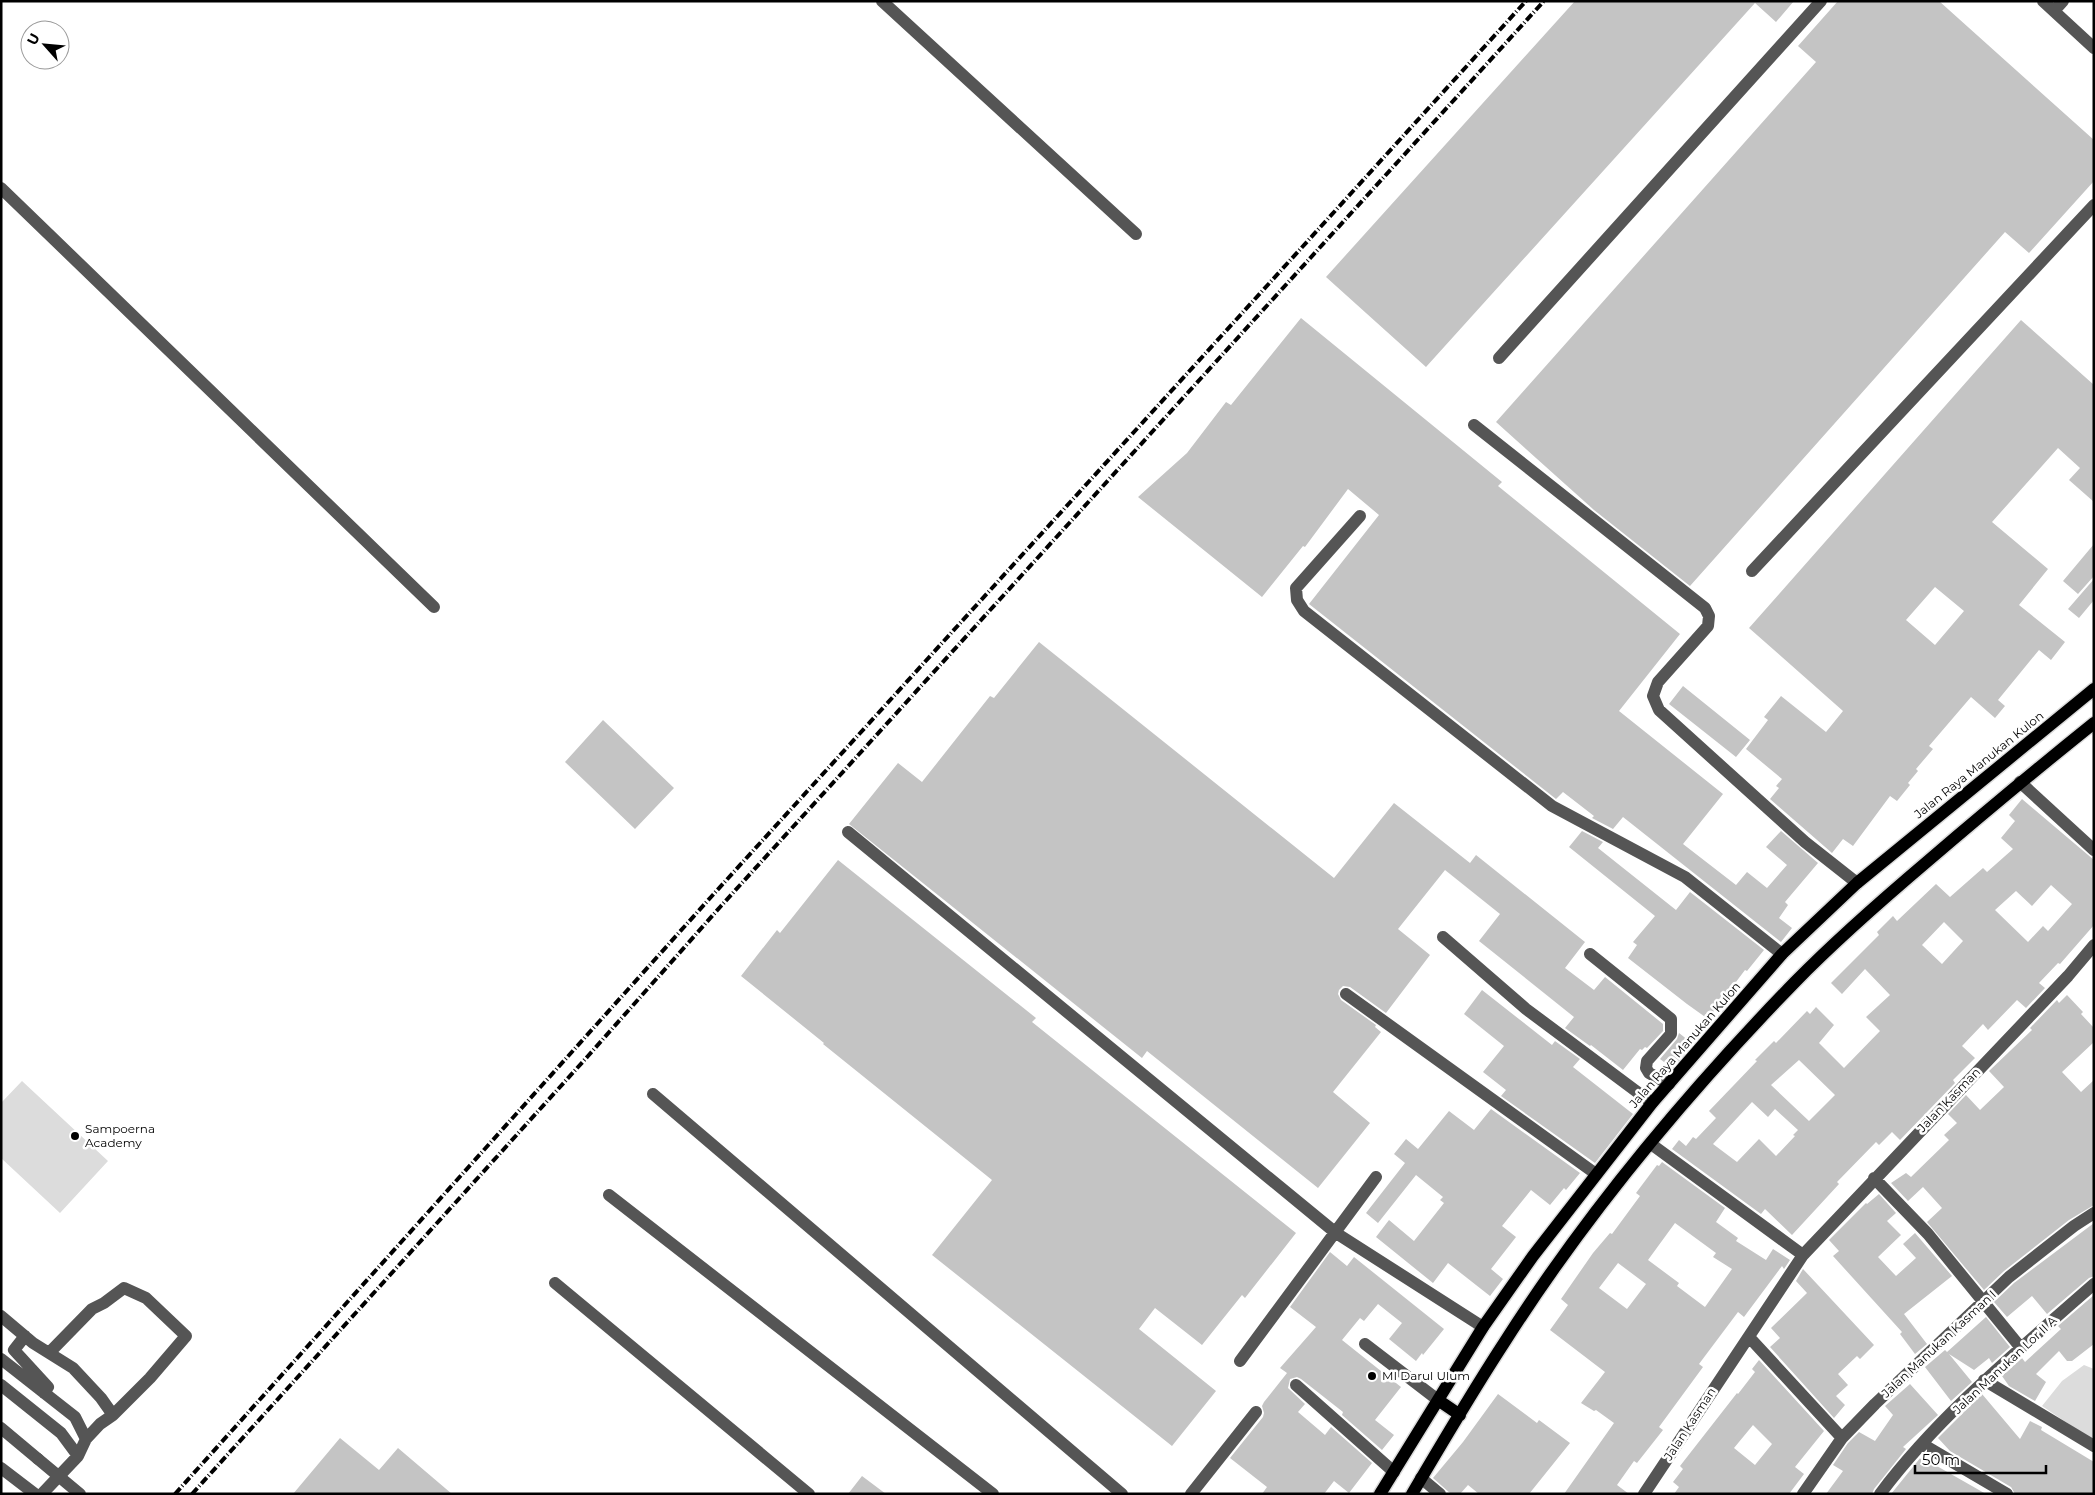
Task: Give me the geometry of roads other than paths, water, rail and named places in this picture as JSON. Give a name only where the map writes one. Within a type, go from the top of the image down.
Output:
[{"type":"main road","name":"Jalan Raya Manukan Kulon","points":[[1380,1494],[1482,1327],[1533,1256],[1652,1103],[1782,954],[1857,883],[2094,689]]},
{"type":"main road","points":[[1412,1494],[1505,1342],[1549,1278],[1599,1208],[1714,1069],[1794,982],[1833,944],[2020,782],[2094,723]]},
{"type":"main road","points":[[1438,1400],[1460,1415]]},
{"type":"street","points":[[882,1],[1136,234]]},
{"type":"street","points":[[1499,358],[1821,1]]},
{"type":"street","points":[[2043,1],[2094,48]]},
{"type":"street","points":[[2054,11],[2063,1]]},
{"type":"street","points":[[1,188],[434,607]]},
{"type":"street","points":[[1752,571],[2094,205]]},
{"type":"street","points":[[1474,425],[1705,608],[1709,616],[1708,626],[1658,682],[1653,696],[1659,710],[1805,842],[1857,883]]},
{"type":"street","points":[[1360,516],[1296,588],[1297,600],[1304,611],[1552,806],[1685,877],[1782,954]]},
{"type":"street","points":[[2020,782],[2094,850]]},
{"type":"street","points":[[848,832],[1336,1233],[1482,1327]]},
{"type":"street","points":[[1443,937],[1526,1009],[1652,1103]]},
{"type":"street","name":"Jalan Kasman","points":[[1644,1494],[1803,1255],[1874,1178],[2068,976],[2094,945]]},
{"type":"street","points":[[1590,954],[1671,1019],[1671,1034],[1647,1062],[1646,1068],[1649,1073],[1669,1084]]},
{"type":"street","points":[[1346,994],[1596,1174]]},
{"type":"street","points":[[653,1094],[1122,1494]]},
{"type":"street","points":[[1651,1144],[1803,1255]]},
{"type":"street","points":[[1240,1361],[1376,1177]]},
{"type":"street","points":[[1874,1178],[1928,1234],[2021,1348]]},
{"type":"street","points":[[609,1195],[993,1494]]},
{"type":"street","name":"Jalan Manukan Kasman I","points":[[1803,1494],[1842,1438],[1874,1404],[2016,1271],[2074,1226],[2094,1214]]},
{"type":"street","points":[[554,1283],[809,1494]]},
{"type":"street","name":"Jalan Manukan Lor II A","points":[[1880,1494],[1922,1444],[1984,1380],[2094,1284]]},
{"type":"street","points":[[42,1494],[78,1456],[86,1439],[100,1424],[113,1416],[150,1378],[186,1336],[146,1298],[124,1288],[92,1309],[49,1352]]},
{"type":"street","points":[[1,1316],[25,1336],[73,1368],[101,1398],[113,1416]]},
{"type":"street","points":[[25,1336],[14,1350],[48,1387],[44,1393]]},
{"type":"street","points":[[1749,1337],[1842,1438]]},
{"type":"street","points":[[1365,1344],[1438,1400]]},
{"type":"street","points":[[1,1359],[75,1417],[82,1427],[86,1439]]},
{"type":"street","points":[[1984,1380],[2094,1446]]},
{"type":"street","points":[[1,1385],[61,1433],[78,1456]]},
{"type":"street","points":[[1296,1385],[1394,1472]]},
{"type":"street","points":[[1191,1494],[1256,1412]]},
{"type":"street","points":[[1,1428],[80,1494]]},
{"type":"street","points":[[1922,1444],[2007,1494]]},
{"type":"street","points":[[1,1468],[34,1494]]},
{"type":"street","points":[[1422,1478],[1440,1494]]},
{"type":"railway","points":[[175,1494],[711,897],[1526,1]]},
{"type":"railway","points":[[192,1494],[721,906],[1544,1]]},
{"type":"place","name":"Sampoerna Academy","points":[[75,1136]]},
{"type":"place","name":"MI Darul Ulum","points":[[1372,1376]]}]
